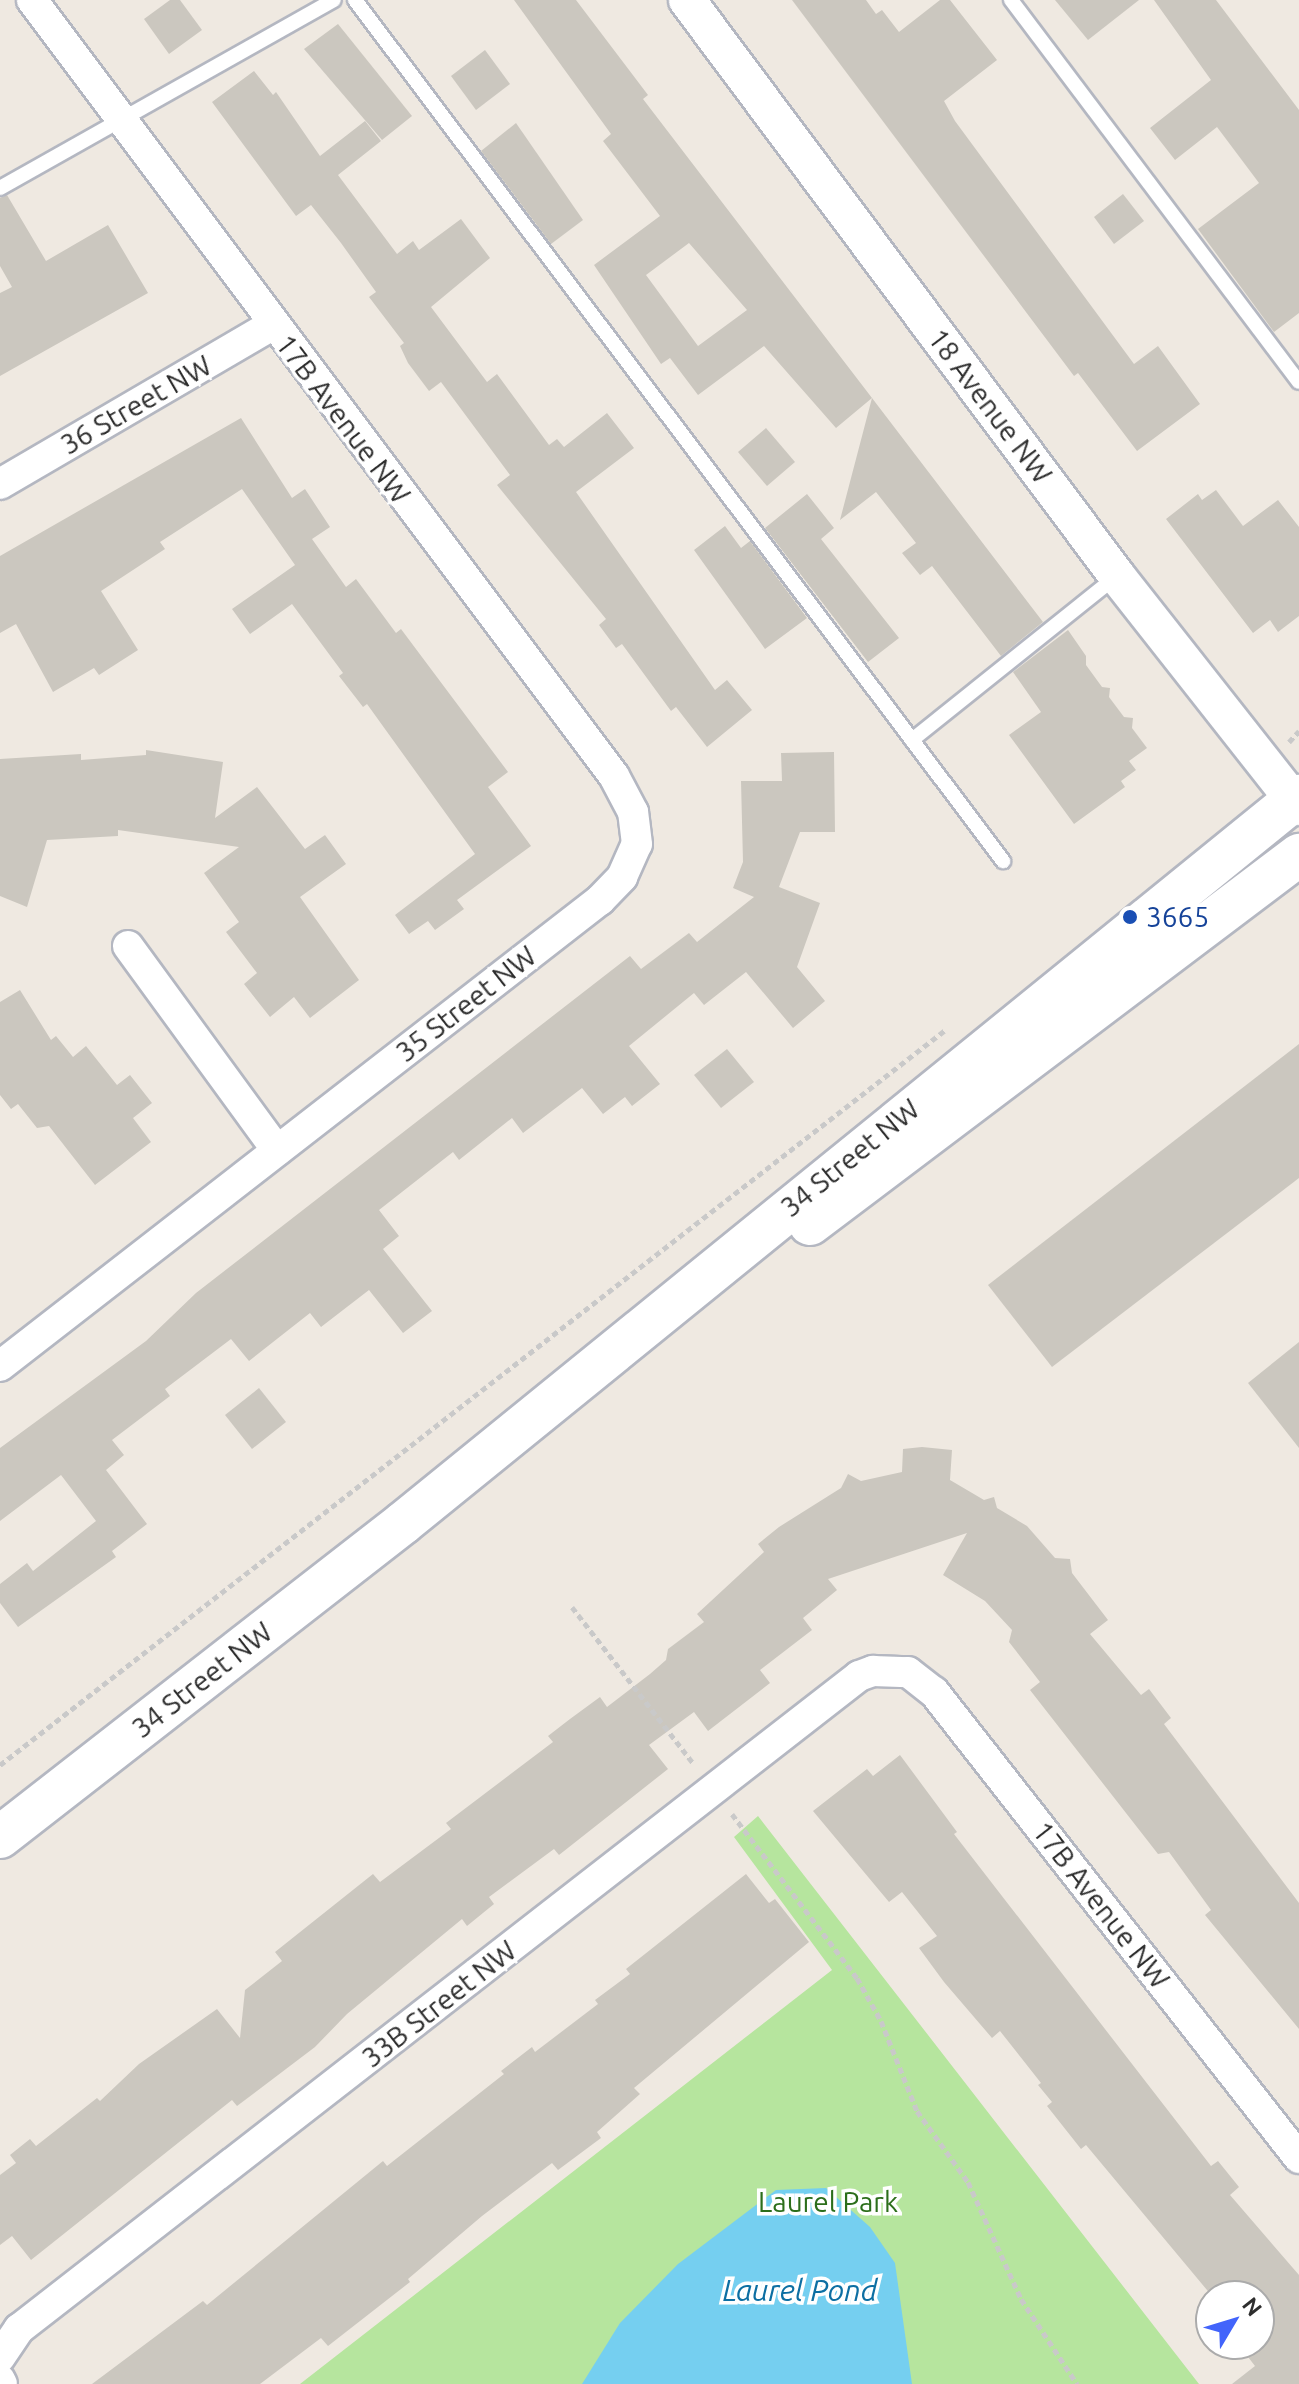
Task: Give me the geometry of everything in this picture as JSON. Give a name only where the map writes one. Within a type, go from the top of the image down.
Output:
[{"type":"main road","name":"34 Street NW","points":[[0,1837],[403,1523],[1297,801]]},
{"type":"main road","name":"34 Street NW","points":[[403,1523],[872,1179],[1299,855]]},
{"type":"street","name":"17B Avenue NW","points":[[32,0],[272,325],[614,776],[633,812],[637,844]]},
{"type":"street","name":"18 Avenue NW","points":[[687,0],[1117,576],[1297,801]]},
{"type":"street","name":"36 Street NW","points":[[0,484],[272,325]]},
{"type":"street","name":"35 Street NW","points":[[0,1366],[600,900],[622,877],[637,844]]},
{"type":"street","points":[[128,946],[277,1150]]},
{"type":"street","name":"17B Avenue NW","points":[[890,1669],[908,1672],[934,1692],[1299,2158]]},
{"type":"street","name":"33B Street NW","points":[[0,2357],[19,2329],[859,1676],[890,1669]]},
{"type":"lane","points":[[0,188],[334,0]]},
{"type":"lane","points":[[355,0],[1003,861]]},
{"type":"lane","points":[[1011,0],[1299,382]]},
{"type":"lane","points":[[912,740],[1117,576]]},
{"type":"path","points":[[0,1765],[953,1024]]},
{"type":"path","points":[[572,1607],[695,1766]]},
{"type":"path","points":[[729,1810],[857,1978],[881,2021],[917,2111],[968,2182],[1027,2309],[1077,2384]]},
{"type":"green space","name":"Laurel Park","points":[[758,1816],[1199,2384],[300,2384],[832,1970],[734,1837]]},
{"type":"water","name":"Laurel Pond","points":[[826,2188],[870,2227],[895,2263],[912,2384],[582,2384],[620,2323],[678,2264],[776,2190]]},
{"type":"building","points":[[170,0],[180,0],[202,30],[169,54],[144,19]]},
{"type":"building","points":[[514,0],[576,0],[648,95],[643,99],[872,398],[836,428],[764,346],[698,395],[670,358],[661,364],[594,265],[660,216],[603,141],[611,134]],"holes":[[[689,243],[747,310],[698,346],[646,275]]]},
{"type":"building","points":[[792,0],[866,0],[876,14],[882,10],[899,32],[940,0],[950,0],[997,60],[944,101],[955,121],[1134,364],[1158,346],[1200,404],[1137,451],[1078,373],[1074,376]]},
{"type":"building","points":[[1055,0],[1139,0],[1088,40]]},
{"type":"building","points":[[1154,0],[1216,0],[1299,110],[1299,313],[1274,332],[1198,229],[1259,183],[1217,127],[1175,160],[1150,128],[1211,80]]},
{"type":"building","points":[[338,24],[412,116],[382,140],[304,49]]},
{"type":"building","points":[[485,50],[510,84],[476,110],[451,76]]},
{"type":"building","points":[[254,71],[273,95],[276,92],[320,156],[365,121],[381,141],[338,175],[397,254],[413,241],[419,250],[461,219],[490,258],[431,307],[487,382],[497,374],[549,445],[557,439],[564,447],[607,413],[634,448],[576,492],[715,690],[727,680],[752,710],[707,747],[676,707],[671,711],[622,644],[616,648],[599,625],[606,619],[497,485],[510,475],[441,382],[429,391],[408,363],[400,346],[404,343],[369,297],[376,292],[341,243],[311,205],[296,216],[212,102]]},
{"type":"building","points":[[516,123],[583,220],[551,244],[481,151]]},
{"type":"building","points":[[1123,194],[1144,221],[1114,244],[1094,217]]},
{"type":"building","points":[[7,195],[46,261],[108,225],[148,293],[0,376],[0,293],[12,287],[0,266],[0,198]]},
{"type":"building","points":[[872,398],[1043,622],[1001,656],[932,566],[920,575],[902,553],[916,543],[876,492],[840,520]]},
{"type":"building","points":[[241,418],[292,498],[305,489],[330,527],[312,539],[346,587],[356,579],[396,633],[401,629],[508,772],[488,787],[531,846],[457,900],[464,909],[435,930],[428,921],[409,934],[395,915],[475,854],[367,704],[363,707],[339,676],[343,673],[292,604],[250,634],[232,609],[295,565],[242,489],[160,542],[165,549],[101,591],[138,650],[99,675],[94,668],[53,692],[16,624],[0,633],[0,556]]},
{"type":"building","points":[[766,428],[795,462],[767,486],[738,452]]},
{"type":"building","points":[[1216,490],[1243,526],[1278,500],[1299,527],[1299,616],[1278,632],[1270,620],[1253,633],[1166,519],[1198,494],[1202,500]]},
{"type":"building","points":[[807,494],[834,528],[821,539],[899,638],[868,662],[765,528]]},
{"type":"building","points":[[725,526],[741,548],[750,541],[807,618],[765,649],[694,550]]},
{"type":"building","points":[[1068,630],[1086,656],[1086,665],[1102,687],[1110,688],[1109,697],[1124,717],[1133,718],[1132,728],[1147,748],[1129,761],[1136,770],[1121,781],[1125,787],[1074,824],[1009,735],[1041,712],[1013,672]]},
{"type":"building","points":[[146,750],[223,762],[215,818],[257,787],[305,849],[325,835],[346,864],[300,897],[359,980],[310,1018],[294,997],[270,1017],[244,984],[257,973],[226,932],[239,922],[204,873],[239,847],[118,830],[118,836],[47,840],[27,907],[0,896],[0,759],[81,754],[81,760],[146,755]]},
{"type":"building","points":[[834,752],[835,832],[800,832],[779,887],[820,903],[797,967],[825,1001],[793,1028],[746,972],[704,1005],[694,993],[629,1046],[660,1084],[632,1106],[625,1097],[603,1114],[582,1088],[523,1133],[512,1118],[459,1160],[453,1152],[379,1210],[399,1236],[383,1249],[432,1311],[403,1333],[369,1290],[321,1327],[310,1313],[249,1361],[231,1339],[165,1389],[170,1396],[112,1440],[124,1455],[106,1470],[147,1524],[112,1551],[116,1557],[18,1627],[0,1603],[0,1584],[27,1563],[33,1571],[96,1521],[61,1475],[0,1521],[0,1448],[146,1341],[196,1293],[630,956],[641,969],[689,933],[697,942],[754,897],[733,888],[743,862],[741,781],[782,781],[781,753]]},
{"type":"building","points":[[20,990],[51,1040],[56,1036],[73,1057],[86,1046],[117,1085],[130,1075],[152,1103],[133,1118],[151,1142],[95,1185],[49,1126],[37,1128],[18,1104],[11,1109],[0,1095],[0,1002]]},
{"type":"building","points":[[1299,1044],[1299,1178],[1052,1367],[988,1285]]},
{"type":"building","points":[[727,1049],[754,1082],[721,1108],[694,1075]]},
{"type":"building","points":[[1299,1342],[1299,1448],[1248,1383]]},
{"type":"building","points":[[259,1388],[286,1422],[252,1449],[225,1415]]},
{"type":"building","points":[[903,1449],[952,1450],[950,1480],[984,1500],[994,1497],[997,1508],[1027,1526],[1055,1558],[1070,1559],[1072,1573],[1108,1620],[1090,1634],[1141,1695],[1149,1689],[1171,1718],[1164,1724],[1299,1903],[1299,2029],[1205,1915],[1211,1910],[1169,1852],[1158,1854],[1030,1690],[1040,1682],[1009,1642],[1012,1630],[985,1601],[943,1575],[967,1533],[828,1579],[837,1590],[803,1618],[812,1630],[760,1670],[770,1683],[708,1731],[694,1712],[649,1745],[668,1769],[559,1855],[554,1849],[489,1897],[494,1904],[467,1926],[462,1919],[347,2014],[315,2047],[237,2106],[232,2100],[31,2260],[12,2236],[0,2245],[0,2175],[16,2163],[10,2155],[30,2139],[36,2146],[97,2098],[100,2101],[139,2064],[217,2009],[240,2038],[245,1990],[282,1961],[275,1952],[373,1874],[380,1882],[451,1829],[446,1823],[553,1742],[548,1736],[570,1719],[600,1697],[607,1707],[650,1674],[666,1660],[668,1649],[704,1622],[697,1614],[764,1552],[758,1544],[779,1527],[841,1488],[848,1474],[861,1481],[902,1472]]},
{"type":"building","points":[[900,1755],[957,1832],[954,1834],[1211,2166],[1218,2161],[1239,2187],[1230,2195],[1299,2275],[1299,2384],[1232,2384],[1255,2366],[1250,2360],[1275,2360],[1275,2280],[1199,2280],[1086,2145],[1081,2149],[1047,2106],[1052,2102],[1038,2085],[1041,2083],[1000,2031],[992,2038],[944,1982],[919,1948],[937,1936],[902,1892],[889,1902],[813,1811],[867,1769],[873,1776]]},
{"type":"building","points":[[746,1874],[769,1903],[775,1899],[809,1942],[634,2088],[640,2094],[597,2132],[601,2138],[558,2170],[552,2163],[482,2216],[408,2279],[410,2282],[328,2346],[321,2338],[260,2384],[92,2384],[203,2301],[207,2305],[383,2161],[387,2166],[504,2074],[501,2071],[532,2047],[535,2052],[598,2004],[595,2000],[630,1974],[626,1969]]},
{"type":"place","name":"3665","points":[[1130,917]]}]
